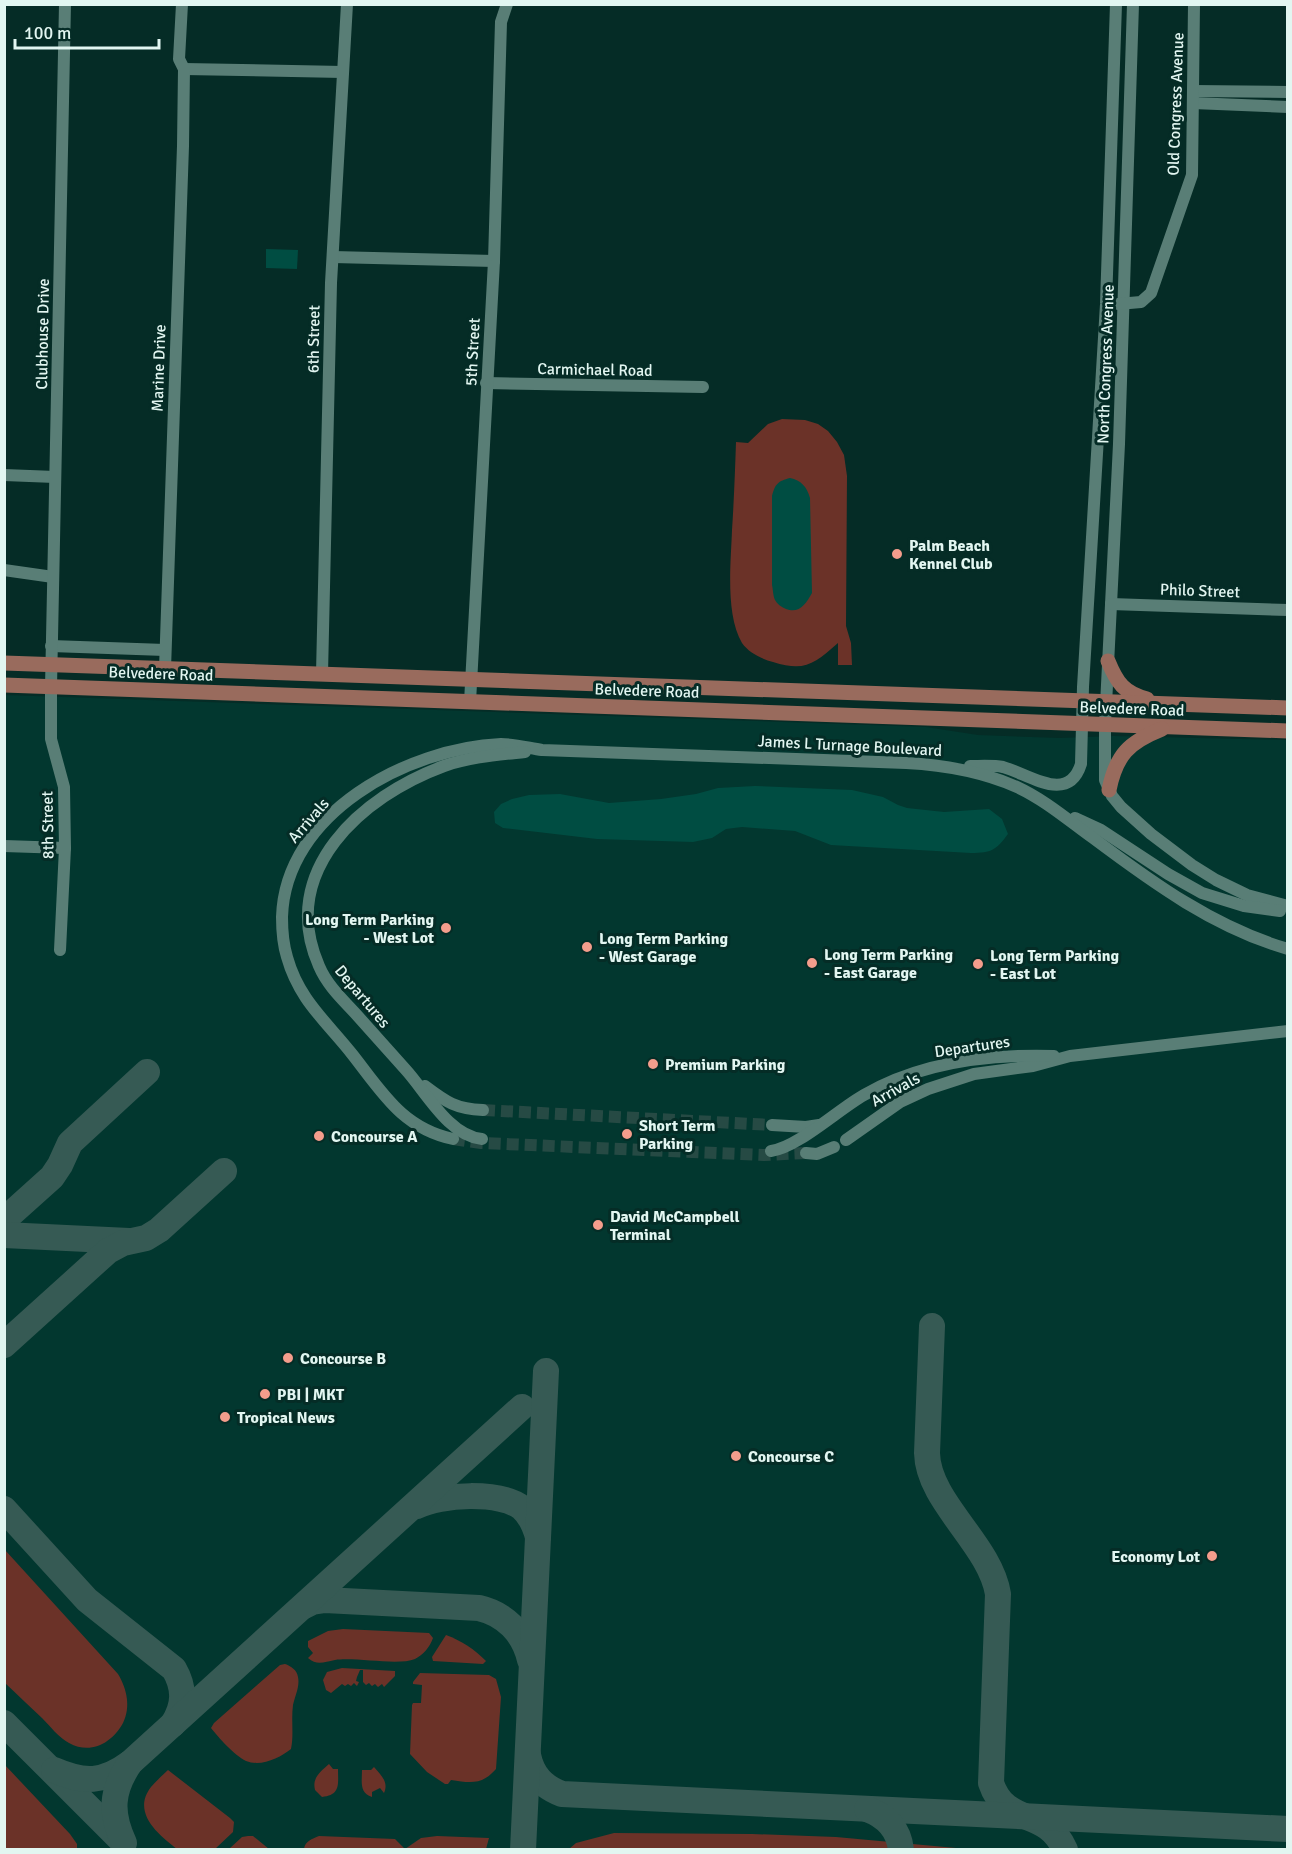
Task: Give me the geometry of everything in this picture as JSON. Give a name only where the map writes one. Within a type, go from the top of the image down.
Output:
[{"type":"main road","points":[[1108,661],[1117,679],[1128,692],[1137,697],[1164,704]]},
{"type":"main road","name":"Belvedere Road","points":[[4,663],[1287,708]]},
{"type":"main road","name":"Belvedere Road","points":[[4,685],[1287,731]]},
{"type":"main road","points":[[1108,790],[1114,769],[1127,749],[1143,737],[1168,727]]},
{"type":"street","name":"Clubhouse Drive","points":[[51,664],[65,4]]},
{"type":"street","name":"Marine Drive","points":[[165,669],[184,69],[179,59],[182,4]]},
{"type":"street","name":"6th Street","points":[[322,674],[333,256],[346,4]]},
{"type":"street","name":"5th Street","points":[[470,702],[494,261],[501,22],[507,4]]},
{"type":"street","name":"North Congress Avenue","points":[[941,765],[1000,766],[1042,783],[1055,785],[1067,783],[1077,775],[1081,764],[1106,304],[1116,4]]},
{"type":"street","name":"North Congress Avenue","points":[[1108,790],[1104,771],[1105,725],[1133,4]]},
{"type":"street","name":"Old Congress Avenue","points":[[1106,304],[1141,302],[1151,293],[1192,175],[1194,4]]},
{"type":"street","points":[[184,69],[343,72]]},
{"type":"street","points":[[1193,97],[1287,92]]},
{"type":"street","points":[[1193,97],[1287,107]]},
{"type":"street","points":[[333,256],[494,261]]},
{"type":"street","name":"Carmichael Road","points":[[486,383],[703,387]]},
{"type":"street","points":[[4,476],[55,477]]},
{"type":"street","points":[[4,570],[53,577]]},
{"type":"street","name":"Philo Street","points":[[1111,604],[1287,610]]},
{"type":"street","points":[[51,646],[165,650]]},
{"type":"street","name":"8th Street","points":[[51,664],[51,739],[64,787],[65,848],[60,950]]},
{"type":"street","name":"Arrivals","points":[[453,1139],[417,1126],[399,1112],[305,999],[291,972],[283,940],[283,907],[286,889],[298,856],[320,827],[347,801],[378,780],[413,764],[470,748],[504,744],[542,750]]},
{"type":"street","name":"James L Turnage Boulevard","points":[[542,750],[894,762],[941,765],[973,771],[1032,795],[1056,809],[1093,838],[1189,905],[1234,929],[1287,949]]},
{"type":"street","name":"Departures","points":[[482,1139],[466,1134],[438,1110],[412,1077],[328,983],[313,952],[309,936],[308,903],[311,886],[321,862],[334,841],[386,796],[416,778],[446,766],[481,757],[542,750]]},
{"type":"street","points":[[1108,790],[1139,824],[1205,874],[1247,895],[1287,906]]},
{"type":"street","points":[[1056,809],[1101,830],[1168,874],[1202,893],[1244,906],[1287,912]]},
{"type":"street","points":[[4,846],[65,848]]},
{"type":"street","points":[[1070,1056],[1287,1031]]},
{"type":"street","name":"Departures","points":[[771,1151],[790,1145],[852,1102],[892,1081],[940,1065],[1031,1055],[1070,1056]]},
{"type":"street","name":"Arrivals","points":[[846,1140],[900,1102],[943,1083],[974,1074],[1033,1066],[1070,1056]]},
{"type":"street","name":"Departures","points":[[412,1077],[449,1104],[483,1110]]},
{"type":"street","points":[[772,1125],[806,1127],[820,1125]]},
{"type":"street","points":[[806,1153],[817,1154],[834,1147]]},
{"type":"shaded area","points":[[266,249],[298,250],[297,269],[266,268]]},
{"type":"shaded area","points":[[782,419],[805,420],[818,424],[828,431],[844,455],[847,476],[846,626],[851,643],[852,665],[838,665],[838,643],[815,661],[801,666],[784,665],[760,657],[748,650],[742,643],[733,618],[730,588],[736,442],[748,443],[768,424]]},
{"type":"shaded area","points":[[790,478],[803,485],[810,498],[812,593],[805,604],[795,610],[786,609],[777,603],[772,585],[772,496],[778,484]]},
{"type":"shaded area","points":[[5,695],[926,727],[978,735],[1060,738],[1114,736],[1287,740],[1287,1849],[5,1850]]},
{"type":"shaded area","points":[[755,786],[852,790],[883,797],[907,808],[944,812],[989,809],[1002,819],[1008,834],[993,850],[971,853],[831,845],[795,831],[742,827],[726,829],[712,838],[693,842],[597,839],[503,828],[495,823],[494,812],[501,804],[529,795],[560,794],[609,803],[661,799],[718,788]]},
{"type":"shaded area","points":[[5,1550],[121,1680],[126,1692],[127,1711],[118,1730],[100,1745],[85,1748],[65,1741],[5,1683]]},
{"type":"shaded area","points":[[343,1629],[429,1633],[433,1638],[423,1653],[408,1661],[344,1659],[318,1663],[308,1658],[313,1653],[308,1647],[308,1641],[328,1631]]},
{"type":"shaded area","points":[[446,1635],[467,1646],[486,1661],[483,1664],[433,1661],[432,1657]]},
{"type":"shaded area","points":[[285,1664],[295,1670],[298,1680],[293,1705],[291,1749],[270,1761],[252,1763],[246,1761],[232,1751],[211,1728],[280,1665]]},
{"type":"shaded area","points":[[342,1668],[395,1671],[395,1676],[384,1687],[382,1684],[378,1687],[369,1683],[366,1685],[363,1682],[363,1670],[360,1670],[356,1681],[359,1682],[357,1686],[354,1683],[351,1686],[342,1684],[331,1693],[326,1690],[323,1680],[327,1672]]},
{"type":"shaded area","points":[[420,1673],[489,1675],[496,1679],[501,1697],[496,1769],[486,1778],[476,1782],[451,1780],[445,1784],[427,1772],[410,1754],[412,1705],[421,1703],[422,1685],[413,1684],[413,1682]]},
{"type":"shaded area","points":[[4,1764],[70,1834],[77,1844],[77,1849],[5,1849]]},
{"type":"shaded area","points":[[329,1764],[333,1769],[338,1769],[337,1788],[333,1794],[322,1797],[315,1790],[315,1782]]},
{"type":"shaded area","points":[[374,1767],[386,1785],[384,1793],[380,1788],[372,1792],[372,1797],[363,1790],[362,1770],[371,1770]]},
{"type":"shaded area","points":[[168,1770],[234,1822],[233,1832],[215,1849],[177,1849],[150,1823],[144,1806],[146,1797],[151,1787]]},
{"type":"shaded area","points":[[614,1833],[836,1837],[967,1849],[569,1849],[576,1843]]},
{"type":"shaded area","points":[[253,1836],[269,1849],[229,1849],[242,1837]]},
{"type":"shaded area","points":[[319,1836],[395,1839],[405,1849],[304,1849],[307,1842]]},
{"type":"shaded area","points":[[437,1836],[489,1838],[486,1849],[405,1849],[421,1838]]},
{"type":"taxiway","points":[[4,1220],[52,1177],[70,1143],[147,1072]]},
{"type":"taxiway","points":[[4,1345],[108,1251],[123,1243],[146,1238],[159,1230],[224,1171]]},
{"type":"taxiway","points":[[4,1235],[129,1241]]},
{"type":"taxiway","points":[[932,1326],[927,1453],[930,1471],[937,1489],[984,1558],[993,1576],[998,1594],[991,1783],[1006,1806],[1048,1827],[1057,1836],[1065,1850]]},
{"type":"taxiway","points":[[523,1850],[546,1371]]},
{"type":"taxiway","points":[[124,1843],[116,1822],[115,1802],[119,1783],[130,1763],[522,1407]]},
{"type":"taxiway","points":[[417,1506],[455,1497],[500,1499],[522,1508],[532,1521],[538,1537]]},
{"type":"taxiway","points":[[4,1509],[87,1600],[174,1669],[182,1696],[180,1710],[173,1724]]},
{"type":"taxiway","points":[[304,1606],[325,1600],[479,1608],[497,1615],[512,1626],[523,1641],[530,1660]]},
{"type":"taxiway","points":[[4,1723],[121,1840]]},
{"type":"taxiway","points":[[528,1755],[532,1769],[539,1779],[549,1788],[562,1794],[1288,1829]]},
{"type":"taxiway","points":[[54,1770],[75,1777],[93,1779],[111,1774],[130,1763]]},
{"type":"taxiway","points":[[867,1809],[880,1815],[890,1824],[898,1836],[901,1850]]},
{"type":"tunnel","points":[[483,1110],[772,1125]]},
{"type":"tunnel","points":[[453,1139],[481,1143],[764,1155],[806,1153]]},
{"type":"place","name":"Palm Beach Kennel Club","points":[[897,554]]},
{"type":"place","name":"Long Term Parking - West Lot","points":[[446,928]]},
{"type":"place","name":"Long Term Parking - West Garage","points":[[587,947]]},
{"type":"place","name":"Long Term Parking - East Garage","points":[[812,963]]},
{"type":"place","name":"Long Term Parking - East Lot","points":[[978,964]]},
{"type":"place","name":"Premium Parking","points":[[653,1064]]},
{"type":"place","name":"Short Term Parking","points":[[627,1134]]},
{"type":"place","name":"Concourse A","points":[[319,1136]]},
{"type":"place","name":"David McCampbell Terminal","points":[[598,1225]]},
{"type":"place","name":"Concourse B","points":[[288,1358]]},
{"type":"place","name":"PBI | MKT","points":[[265,1394]]},
{"type":"place","name":"Tropical News","points":[[225,1417]]},
{"type":"place","name":"Concourse C","points":[[736,1456]]},
{"type":"place","name":"Economy Lot","points":[[1212,1556]]}]
